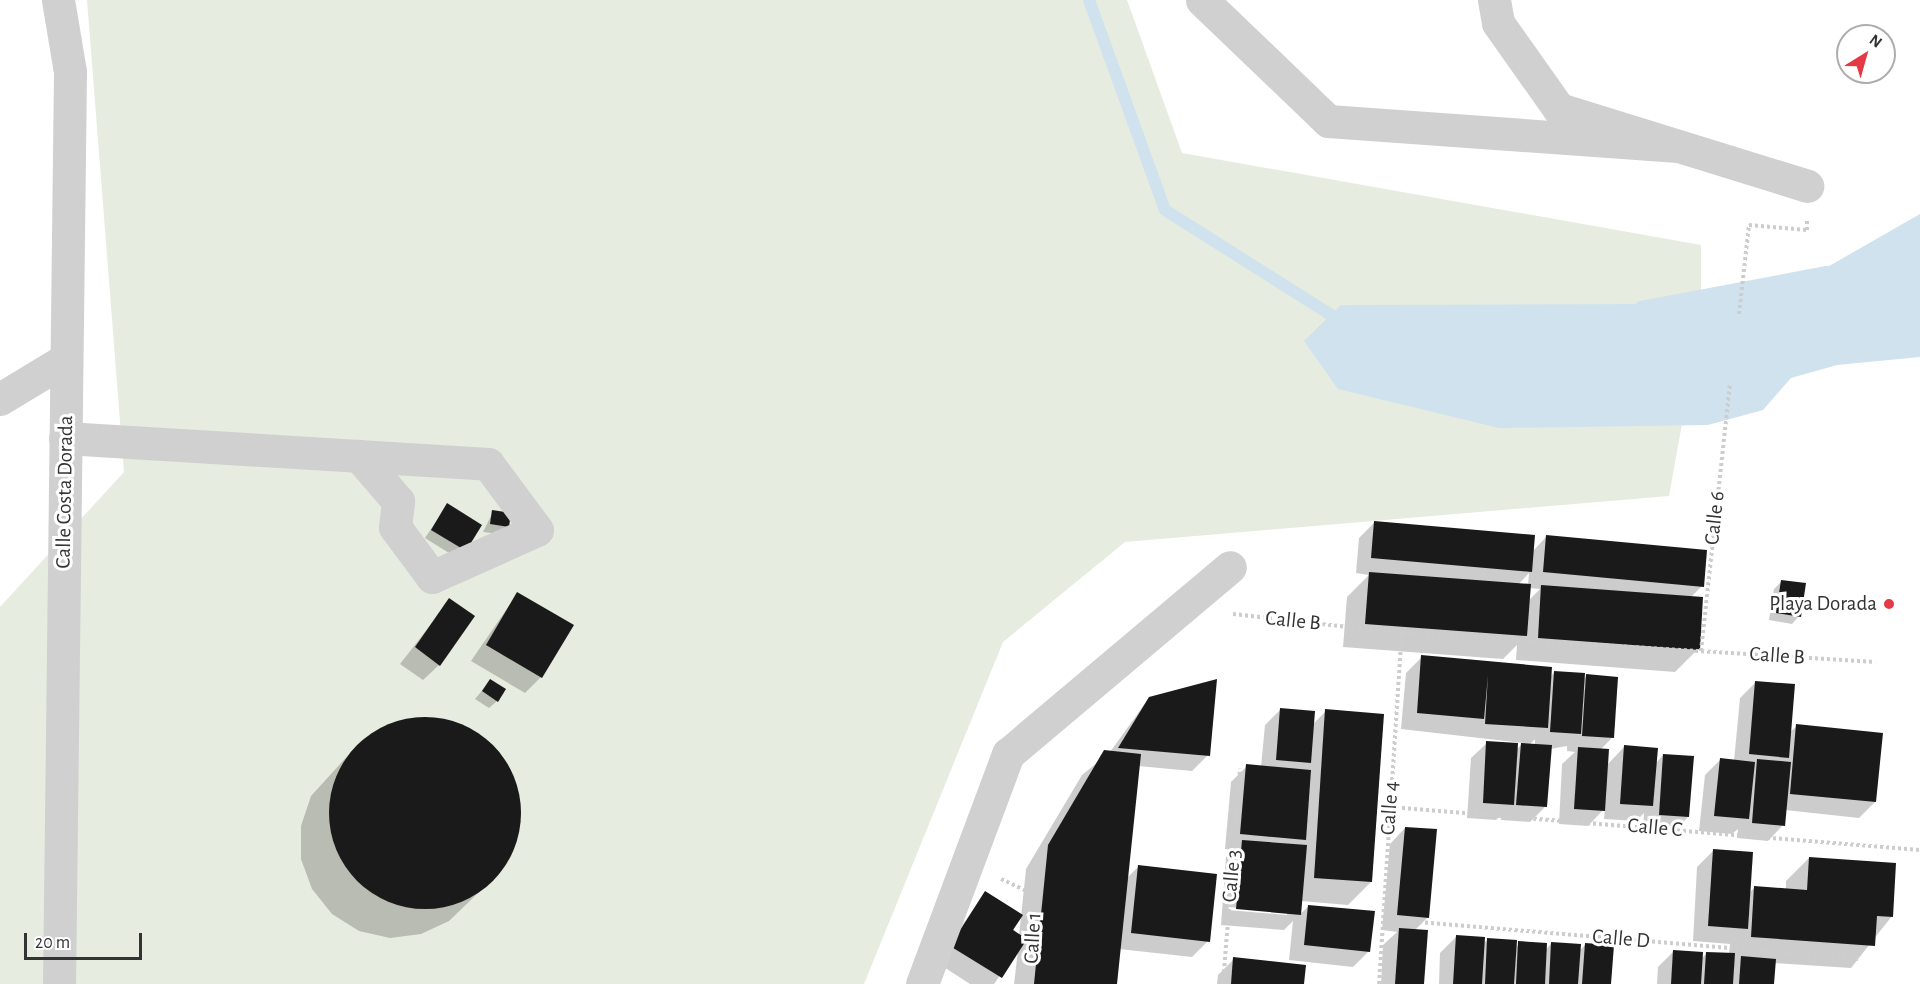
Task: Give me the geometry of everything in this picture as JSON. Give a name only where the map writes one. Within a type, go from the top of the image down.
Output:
[{"type":"street","name":"Calle Costa Dorada","points":[[58,0],[70,72],[59,984]]},
{"type":"street","points":[[1202,0],[1328,121],[1678,146]]},
{"type":"street","points":[[1494,0],[1498,23],[1559,109],[1807,186]]},
{"type":"street","points":[[0,399],[66,359]]},
{"type":"street","points":[[65,438],[359,456],[488,464],[537,530],[432,578],[395,527],[398,501],[359,456]]},
{"type":"street","points":[[922,984],[1008,754],[1230,567]]},
{"type":"path","points":[[1738,314],[1749,225]]},
{"type":"path","name":"Calle 6","points":[[1701,651],[1730,385]]},
{"type":"path","name":"Calle B","points":[[1181,608],[1402,633],[1875,662]]},
{"type":"path","name":"Calle 4","points":[[1379,984],[1402,633]]},
{"type":"path","name":"Calle 3","points":[[1223,984],[1240,769]]},
{"type":"path","name":"Calle C","points":[[1390,807],[1920,850]]},
{"type":"path","name":"Calle 1","points":[[967,864],[1035,895],[1031,984]]},
{"type":"path","name":"Calle D","points":[[1383,919],[1859,959]]},
{"type":"shaded area","points":[[87,0],[1127,0],[1182,153],[1701,245],[1701,318],[1669,496],[1125,542],[1003,642],[864,984],[0,984],[0,607],[124,472]]},
{"type":"water","points":[[1920,214],[1920,357],[1837,365],[1791,378],[1763,410],[1708,425],[1499,428],[1338,389],[1304,341],[1341,305],[1666,304],[1781,286],[1803,281]]},
{"type":"building","points":[[447,503],[482,525],[466,551],[431,530]]},
{"type":"building","points":[[492,510],[511,513],[509,527],[490,524]]},
{"type":"building","points":[[1374,521],[1535,535],[1532,572],[1371,558]]},
{"type":"building","points":[[1546,535],[1707,550],[1704,587],[1543,572]]},
{"type":"building","points":[[1369,572],[1531,584],[1527,636],[1365,624]]},
{"type":"building","points":[[1781,580],[1806,583],[1801,617],[1776,613]]},
{"type":"building","points":[[1541,585],[1703,597],[1700,650],[1538,638]]},
{"type":"building","points":[[517,592],[574,625],[542,678],[486,645]]},
{"type":"building","points":[[449,598],[475,616],[440,666],[415,647]]},
{"type":"building","points":[[1421,655],[1552,667],[1548,728],[1485,724],[1488,675],[1484,719],[1417,713]]},
{"type":"building","points":[[1554,671],[1585,673],[1581,734],[1550,732]]},
{"type":"building","points":[[1586,674],[1618,677],[1614,738],[1582,736]]},
{"type":"building","points":[[490,679],[506,689],[498,702],[482,691]]},
{"type":"building","points":[[1217,679],[1210,756],[1118,748],[1149,697]]},
{"type":"building","points":[[1755,681],[1795,684],[1789,758],[1749,754]]},
{"type":"building","points":[[1280,708],[1315,711],[1311,763],[1276,760]]},
{"type":"building","points":[[1325,709],[1384,714],[1372,882],[1314,878]]},
{"type":"building","points":[[416,717],[434,717],[462,724],[479,733],[493,745],[505,759],[514,776],[521,813],[514,850],[505,867],[493,881],[479,893],[462,902],[434,909],[416,909],[388,902],[371,893],[345,867],[333,841],[329,822],[329,804],[336,776],[345,759],[371,733],[397,721]]},
{"type":"building","points":[[1796,724],[1883,733],[1876,802],[1790,794]]},
{"type":"building","points":[[1486,741],[1518,743],[1514,805],[1483,803]]},
{"type":"building","points":[[1521,743],[1552,745],[1547,807],[1516,805]]},
{"type":"building","points":[[1624,745],[1658,748],[1653,806],[1620,804]]},
{"type":"building","points":[[1578,747],[1609,749],[1605,811],[1574,809]]},
{"type":"building","points":[[1104,750],[1141,754],[1117,984],[1034,984],[1048,845]]},
{"type":"building","points":[[1663,754],[1694,756],[1689,817],[1659,815]]},
{"type":"building","points":[[1720,758],[1755,762],[1749,819],[1714,816]]},
{"type":"building","points":[[1757,759],[1791,762],[1785,826],[1752,823]]},
{"type":"building","points":[[1246,764],[1311,770],[1306,840],[1240,834]]},
{"type":"building","points":[[1405,827],[1437,829],[1429,918],[1397,915]]},
{"type":"building","points":[[1242,840],[1307,845],[1301,915],[1236,909]]},
{"type":"building","points":[[1713,849],[1753,852],[1748,929],[1708,926]]},
{"type":"building","points":[[1809,857],[1896,863],[1893,917],[1877,916],[1875,946],[1751,937],[1754,886],[1807,890]]},
{"type":"building","points":[[1138,865],[1217,874],[1210,942],[1131,933]]},
{"type":"building","points":[[985,891],[1023,915],[1013,930],[1027,939],[1002,978],[950,946]]},
{"type":"building","points":[[1308,905],[1375,911],[1370,952],[1304,945]]},
{"type":"building","points":[[1399,928],[1428,930],[1424,984],[1395,984]]},
{"type":"building","points":[[1456,935],[1485,937],[1482,984],[1453,984]]},
{"type":"building","points":[[1487,938],[1517,940],[1514,984],[1485,984]]},
{"type":"building","points":[[1518,941],[1547,943],[1545,984],[1516,984]]},
{"type":"building","points":[[1551,942],[1581,944],[1578,984],[1549,984]]},
{"type":"building","points":[[1585,943],[1614,945],[1611,984],[1582,984]]},
{"type":"building","points":[[1673,950],[1703,952],[1701,984],[1671,984]]},
{"type":"building","points":[[1706,952],[1735,953],[1733,984],[1704,984]]},
{"type":"building","points":[[1741,956],[1776,959],[1774,984],[1739,984]]},
{"type":"building","points":[[1233,957],[1306,965],[1304,984],[1231,984]]},
{"type":"waterway","points":[[1089,0],[1165,210],[1342,322]]},
{"type":"waterway","points":[[1641,307],[1827,272]]},
{"type":"place","name":"Playa Dorada","points":[[1889,604]]}]
